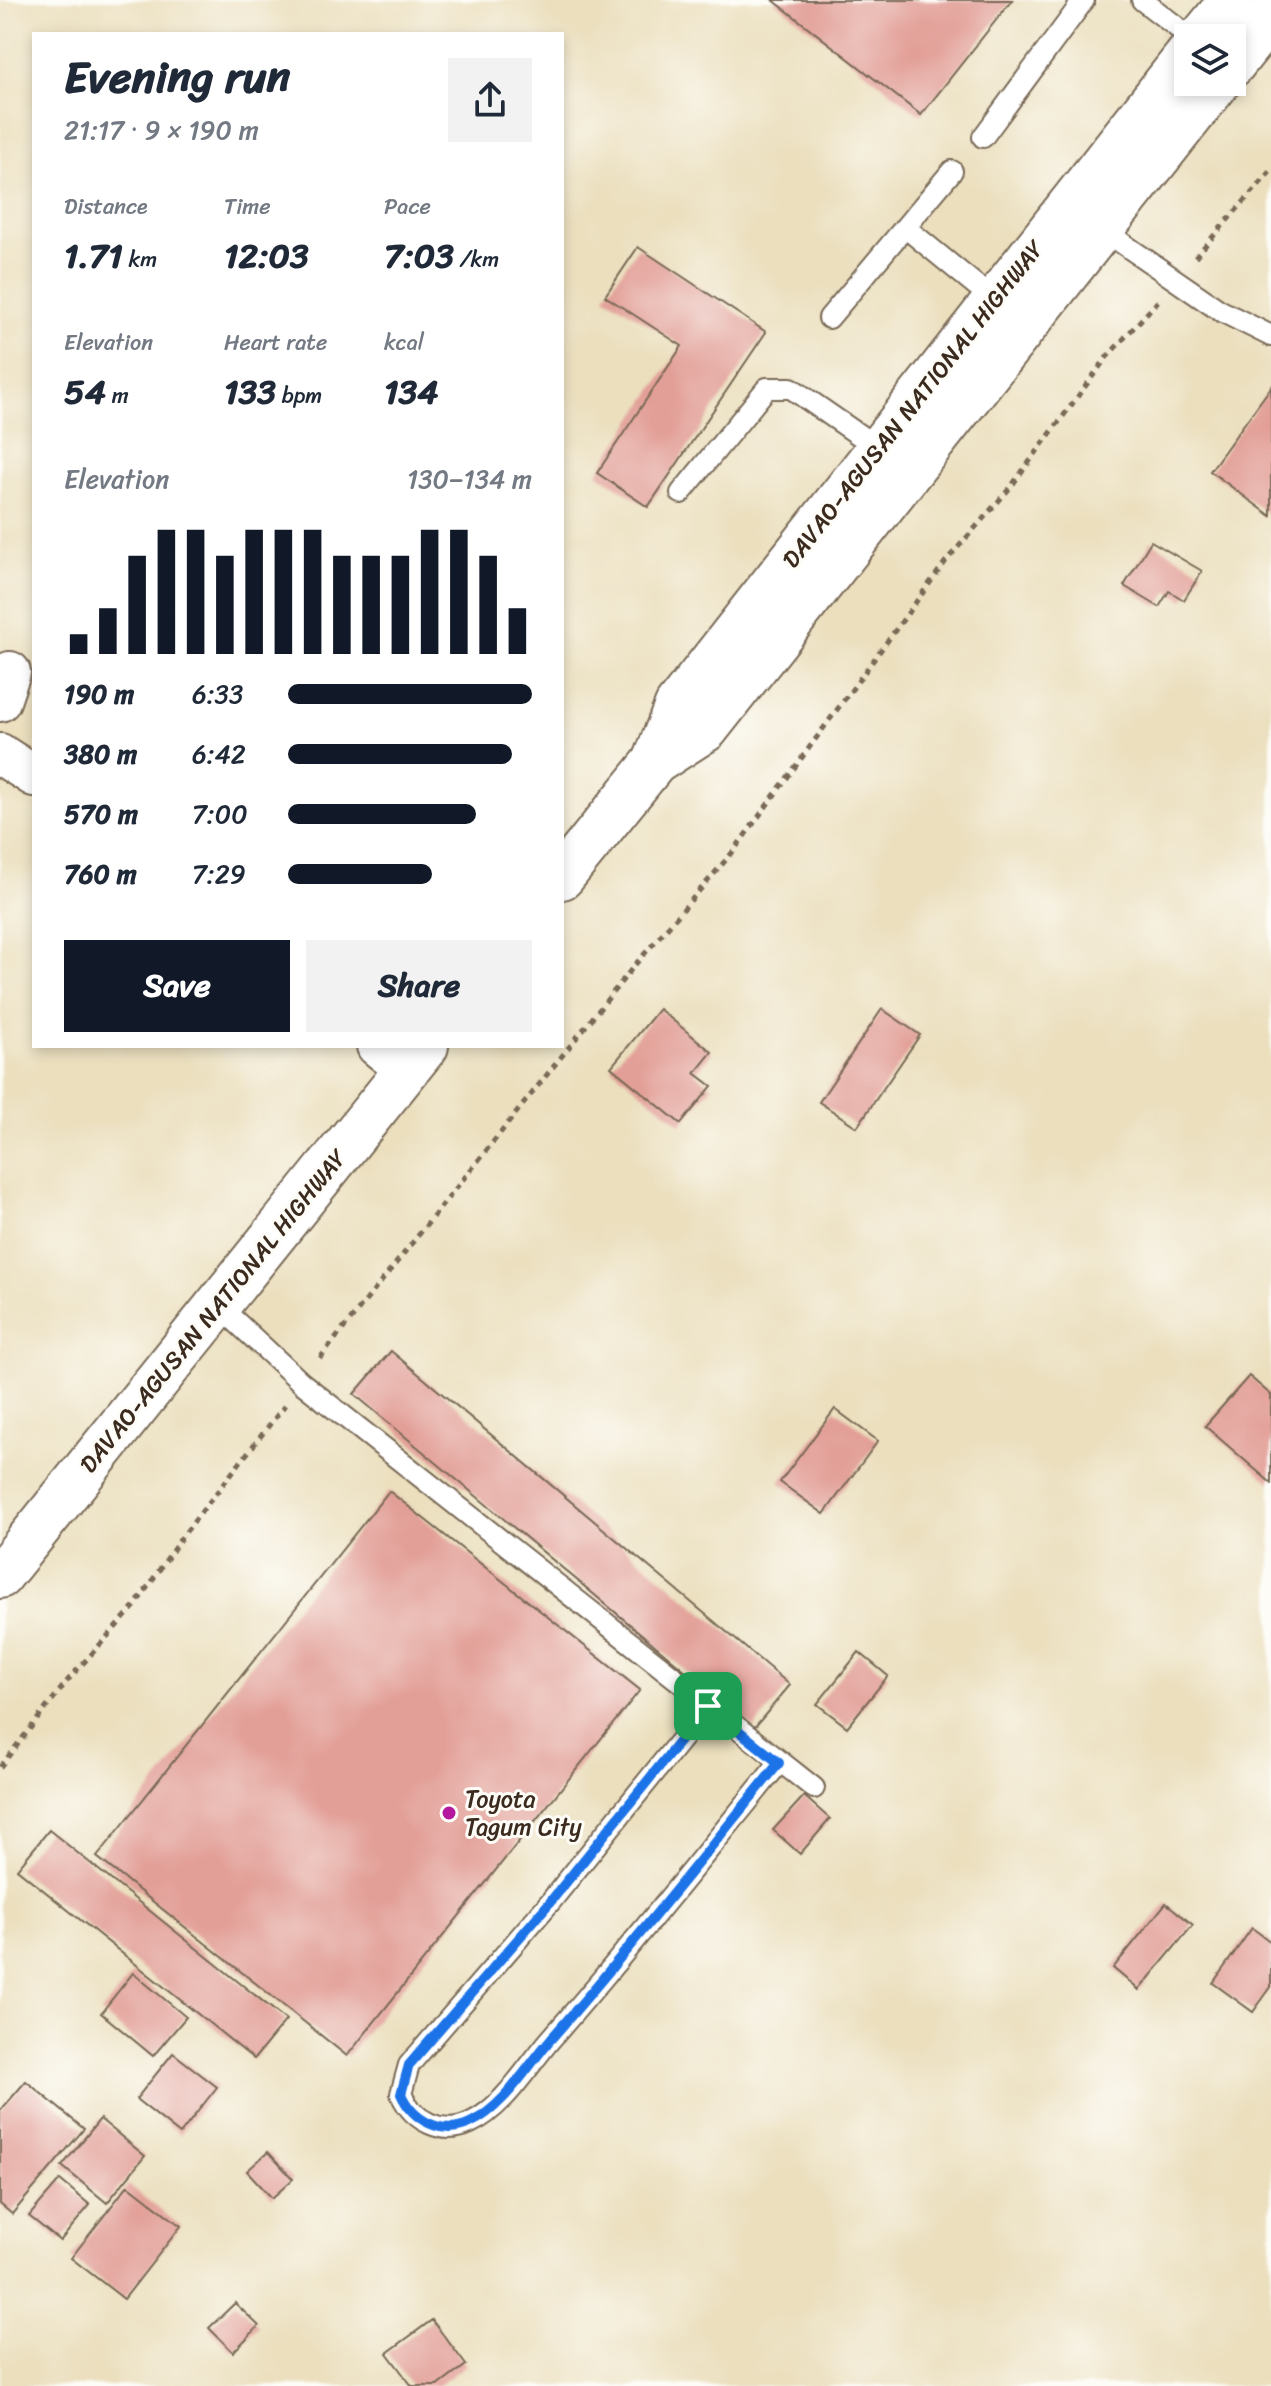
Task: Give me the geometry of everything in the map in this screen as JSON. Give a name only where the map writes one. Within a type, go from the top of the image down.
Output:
[{"type":"highway","points":[[1212,24],[1232,0]]},
{"type":"highway","points":[[1246,47],[1271,16]]},
{"type":"highway","name":"DAVAO-AGUSAN NATIONAL HIGHWAY","points":[[655,762],[706,729],[1103,230],[1175,96]]},
{"type":"highway","name":"DAVAO-AGUSAN NATIONAL HIGHWAY","points":[[564,875],[655,762],[677,706],[994,300],[1171,108],[1193,96]]},
{"type":"highway","name":"DAVAO-AGUSAN NATIONAL HIGHWAY","points":[[0,1576],[218,1305],[403,1054]]},
{"type":"street","points":[[0,754],[32,775]]},
{"type":"lane","points":[[983,137],[1084,0]]},
{"type":"lane","points":[[1142,0],[1174,25]]},
{"type":"lane","points":[[829,318],[952,171]]},
{"type":"lane","points":[[906,228],[994,300]]},
{"type":"lane","points":[[1103,230],[1219,310],[1271,336]]},
{"type":"lane","points":[[681,493],[767,388],[791,388],[878,448]]},
{"type":"lane","points":[[218,1305],[302,1383],[814,1788]]},
{"type":"lane","points":[[708,1706],[551,1901],[409,2065],[401,2094],[418,2118],[435,2126],[453,2128],[487,2113],[618,1962],[779,1763]]},
{"type":"path","points":[[0,1767],[68,1680],[134,1607],[181,1538],[370,1293],[624,978],[732,853],[946,561],[1010,488],[1107,357],[1271,171]]},
{"type":"building","points":[[773,0],[1012,0],[921,115]]},
{"type":"building","points":[[638,247],[766,332],[648,507],[597,473],[682,346],[605,296]]},
{"type":"building","points":[[1271,387],[1271,516],[1210,471]]},
{"type":"building","points":[[1151,541],[1202,571],[1184,600],[1169,591],[1159,607],[1124,586]]},
{"type":"building","points":[[659,1009],[712,1052],[695,1073],[712,1086],[681,1124],[611,1067]]},
{"type":"building","points":[[882,1009],[920,1035],[857,1127],[819,1102]]},
{"type":"building","points":[[391,1351],[790,1685],[754,1728],[354,1394]]},
{"type":"building","points":[[1249,1376],[1271,1395],[1271,1483],[1205,1426]]},
{"type":"building","points":[[835,1409],[878,1441],[824,1514],[780,1482]]},
{"type":"building","points":[[389,1491],[640,1690],[347,2056],[97,1857]]},
{"type":"building","points":[[859,1652],[888,1676],[847,1727],[817,1704]]},
{"type":"building","points":[[804,1796],[830,1819],[800,1854],[773,1830]]},
{"type":"building","points":[[49,1830],[286,2020],[254,2059],[17,1869]]},
{"type":"building","points":[[1166,1903],[1193,1925],[1139,1990],[1113,1968]]},
{"type":"building","points":[[1252,1928],[1271,1942],[1271,1987],[1253,2012],[1213,1983]]},
{"type":"building","points":[[133,1973],[186,2017],[153,2056],[101,2013]]},
{"type":"building","points":[[173,2053],[217,2087],[180,2134],[136,2099]]},
{"type":"building","points":[[26,2081],[84,2129],[12,2214],[0,2204],[0,2111]]},
{"type":"building","points":[[100,2119],[145,2156],[107,2203],[62,2166]]},
{"type":"building","points":[[268,2152],[293,2179],[272,2198],[247,2171]]},
{"type":"building","points":[[60,2180],[90,2205],[60,2241],[29,2216]]},
{"type":"building","points":[[128,2185],[181,2226],[124,2299],[71,2258]]},
{"type":"building","points":[[235,2303],[259,2326],[233,2352],[209,2328]]},
{"type":"building","points":[[432,2320],[466,2365],[438,2386],[412,2386],[387,2353]]},
{"type":"place","name":"Toyota Tagum City","points":[[449,1813]]},
{"type":"route","points":[[708,1706],[779,1763],[618,1962],[487,2113],[469,2124],[453,2128],[435,2126],[418,2118],[407,2107],[401,2094],[409,2065],[551,1901],[708,1706]]}]
